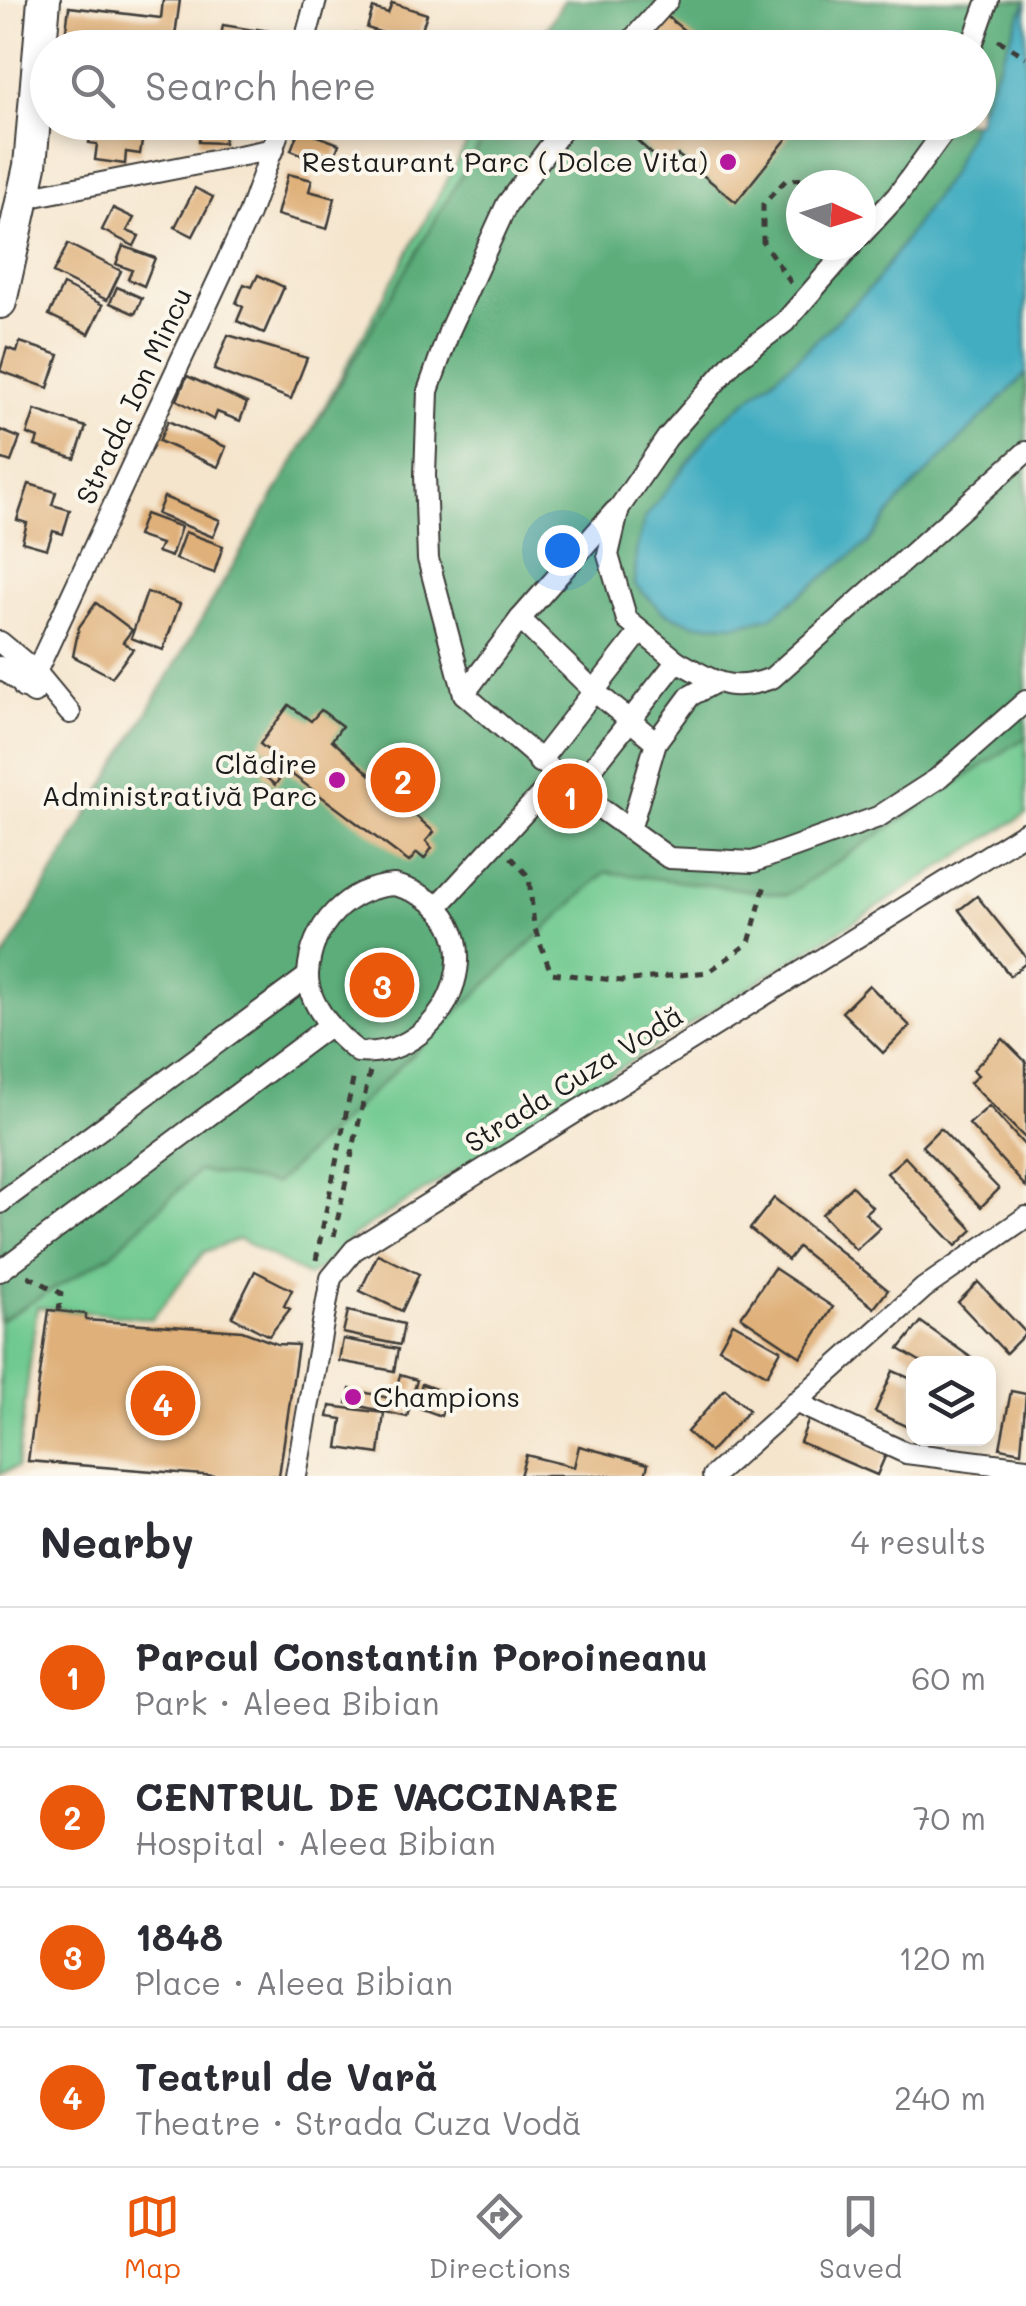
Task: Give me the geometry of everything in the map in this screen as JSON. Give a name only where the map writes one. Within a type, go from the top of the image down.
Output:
[{"type":"main road","points":[[41,30],[44,0]]},
{"type":"main road","points":[[0,302],[25,198],[31,140]]},
{"type":"street","points":[[308,30],[316,0]]},
{"type":"street","points":[[641,30],[668,0]]},
{"type":"street","points":[[977,30],[988,0]]},
{"type":"street","name":"Strada Ion Mincu","points":[[30,680],[249,214],[277,140]]},
{"type":"street","points":[[555,140],[507,204],[450,329],[428,391],[428,559],[464,694],[566,784],[669,858],[706,864],[767,858],[878,817],[936,779],[1026,701]]},
{"type":"street","points":[[876,219],[938,140]]},
{"type":"street","points":[[25,198],[274,149]]},
{"type":"street","points":[[464,694],[520,619],[618,508],[667,438],[734,361],[785,322],[839,260]]},
{"type":"street","points":[[618,508],[608,554],[627,620],[677,660],[716,682],[742,689],[772,678],[1026,452]]},
{"type":"street","points":[[520,619],[594,691],[656,742]]},
{"type":"street","points":[[539,762],[640,632]]},
{"type":"street","points":[[0,642],[30,680]]},
{"type":"street","points":[[439,904],[496,840],[566,784],[629,721],[677,660]]},
{"type":"street","points":[[0,667],[30,680]]},
{"type":"street","points":[[630,830],[656,742],[690,696],[716,682]]},
{"type":"street","name":"Strada Cuza Vodă","points":[[296,1476],[331,1278],[354,1250],[1026,832]]},
{"type":"street","points":[[0,1202],[308,976],[321,930],[345,900],[371,887],[394,885],[418,891],[439,904],[450,920],[460,965],[454,986],[442,1010],[416,1035],[366,1053],[330,1025],[308,976]]},
{"type":"street","points":[[4,1268],[330,1025]]},
{"type":"street","points":[[713,1476],[924,1288],[1026,1217]]},
{"type":"street","points":[[795,1402],[906,1453],[1026,1468]]},
{"type":"path","points":[[996,45],[1026,57]]},
{"type":"path","points":[[786,180],[764,204],[763,242],[776,266],[807,298]]},
{"type":"path","points":[[496,840],[528,877],[534,926],[551,973],[622,982],[708,972],[750,944],[766,890],[767,858]]},
{"type":"path","points":[[332,1245],[366,1053]]},
{"type":"path","points":[[316,1263],[366,1053]]},
{"type":"path","points":[[4,1268],[62,1293],[59,1310]]},
{"type":"green space","points":[[564,0],[1026,0],[1026,737],[787,895],[606,872],[275,1184],[198,1171],[111,1255],[0,1321],[0,964],[482,140],[996,140],[996,30],[546,30]]},
{"type":"green space","points":[[469,140],[977,140],[1026,374],[1026,814],[354,1235],[328,1264],[308,1276],[239,1239],[204,1252],[152,1319],[37,1307],[17,1467],[0,1474],[0,965],[104,814]]},
{"type":"water","points":[[1026,2],[1026,374],[901,499],[868,543],[771,617],[736,625],[694,624],[663,612],[635,585],[636,551],[645,518],[716,426],[801,355],[875,283],[951,173],[966,140],[996,140],[996,70]]},
{"type":"building","points":[[163,0],[180,0],[176,30],[66,30],[69,7],[161,18]]},
{"type":"building","points":[[392,3],[427,14],[422,30],[367,28],[373,8],[388,13]]},
{"type":"building","points":[[664,14],[684,30],[651,30]]},
{"type":"building","points":[[223,25],[254,30],[222,30]]},
{"type":"building","points":[[142,140],[140,154],[126,152],[125,164],[95,160],[97,144],[89,143]]},
{"type":"building","points":[[199,140],[224,140],[224,143]]},
{"type":"building","points":[[295,140],[328,140],[339,144],[334,158],[321,153],[318,161],[291,150]]},
{"type":"building","name":"Restaurant Parc ( Dolce Vita)","points":[[637,140],[786,140],[736,202],[678,155],[667,168]]},
{"type":"building","points":[[288,174],[312,180],[309,191],[335,198],[327,229],[277,215]]},
{"type":"building","points":[[195,188],[213,197],[193,236],[175,227]]},
{"type":"building","points":[[113,208],[134,218],[127,231],[139,236],[134,246],[102,230]]},
{"type":"building","points":[[68,244],[121,271],[107,300],[53,273]]},
{"type":"building","points":[[123,246],[155,258],[144,286],[128,279],[132,270],[116,264]]},
{"type":"building","points":[[258,275],[284,287],[264,333],[237,321],[243,307],[236,303],[244,284],[252,287]]},
{"type":"building","points":[[63,285],[103,305],[89,334],[49,315]]},
{"type":"building","points":[[117,287],[142,298],[135,314],[110,303]]},
{"type":"building","points":[[228,335],[307,358],[291,399],[214,370]]},
{"type":"building","points":[[20,342],[59,355],[48,388],[0,371],[7,348],[17,352]]},
{"type":"building","points":[[187,376],[247,403],[240,421],[217,412],[214,420],[177,400]]},
{"type":"building","points":[[35,410],[86,427],[75,459],[35,446],[38,438],[27,434]]},
{"type":"building","points":[[168,421],[226,447],[218,467],[159,441]]},
{"type":"building","points":[[0,430],[20,438],[11,462],[0,458]]},
{"type":"building","points":[[29,484],[56,492],[52,505],[70,510],[63,534],[53,531],[47,549],[22,542],[27,523],[17,520]]},
{"type":"building","points":[[164,497],[220,520],[213,537],[157,514]]},
{"type":"building","points":[[145,514],[181,527],[171,557],[157,552],[161,544],[137,536]]},
{"type":"building","points":[[185,532],[223,546],[214,573],[175,559]]},
{"type":"building","points":[[147,592],[180,604],[163,650],[131,638]]},
{"type":"building","points":[[96,603],[132,630],[123,642],[133,649],[112,677],[73,656],[79,627]]},
{"type":"building","name":"Clădire Administrativă Parc","points":[[289,705],[311,721],[321,710],[342,726],[332,740],[434,832],[426,841],[432,848],[424,859],[417,853],[409,862],[286,770],[275,785],[262,774],[275,756],[260,744]]},
{"type":"building","points":[[977,896],[1026,957],[1026,963],[1010,976],[959,910]]},
{"type":"building","points":[[869,985],[910,1026],[883,1053],[842,1012]]},
{"type":"building","points":[[1003,1039],[1026,1062],[1026,1139],[970,1083],[978,1075],[973,1070]]},
{"type":"building","points":[[989,1106],[1026,1147],[1026,1187],[969,1124]]},
{"type":"building","points":[[940,1128],[999,1189],[981,1207],[922,1146]]},
{"type":"building","points":[[905,1157],[973,1230],[956,1246],[887,1173]]},
{"type":"building","points":[[852,1186],[872,1207],[865,1213],[880,1228],[856,1250],[822,1214]]},
{"type":"building","points":[[774,1198],[888,1290],[874,1308],[798,1247],[788,1260],[750,1229]]},
{"type":"building","points":[[378,1254],[419,1274],[402,1311],[360,1291]]},
{"type":"building","points":[[774,1268],[833,1307],[801,1357],[741,1317]]},
{"type":"building","points":[[255,1271],[292,1290],[284,1306],[290,1309],[269,1336],[232,1317]]},
{"type":"building","points":[[978,1282],[1026,1333],[1006,1353],[958,1302]]},
{"type":"building","points":[[49,1310],[86,1314],[86,1320],[242,1331],[277,1344],[298,1345],[279,1476],[216,1476],[28,1461]]},
{"type":"building","points":[[348,1311],[404,1324],[400,1345],[343,1333]]},
{"type":"building","points":[[921,1322],[969,1356],[911,1356],[899,1349]]},
{"type":"building","points":[[733,1323],[781,1350],[767,1375],[719,1348]]},
{"type":"building","points":[[343,1339],[398,1349],[394,1371],[339,1361]]},
{"type":"building","points":[[893,1371],[906,1377],[906,1426],[875,1412]]},
{"type":"building","points":[[400,1375],[417,1380],[407,1417],[347,1403],[350,1389],[393,1399]]},
{"type":"building","points":[[422,1384],[449,1394],[441,1416],[414,1406]]},
{"type":"building","points":[[725,1389],[749,1410],[710,1452],[687,1432]]},
{"type":"building","points":[[1011,1391],[1026,1394],[1021,1452],[1000,1448]]},
{"type":"building","points":[[330,1406],[384,1413],[379,1454],[338,1448],[342,1419],[328,1417]]},
{"type":"building","points":[[809,1419],[887,1452],[877,1475],[800,1442]]},
{"type":"building","points":[[579,1446],[648,1464],[645,1476],[520,1476],[526,1455],[574,1467]]},
{"type":"place","name":"Restaurant Parc ( Dolce Vita)","points":[[728,162]]},
{"type":"place","name":"Clădire Administrativă Parc","points":[[337,780]]},
{"type":"place","name":"CENTRUL DE VACCINARE","points":[[403,780]]},
{"type":"place","name":"Parcul Constantin Poroineanu","points":[[570,796]]},
{"type":"place","name":"1848","points":[[382,985]]},
{"type":"place","name":"Champions","points":[[353,1397]]},
{"type":"place","name":"Teatrul de Vară","points":[[163,1403]]}]
